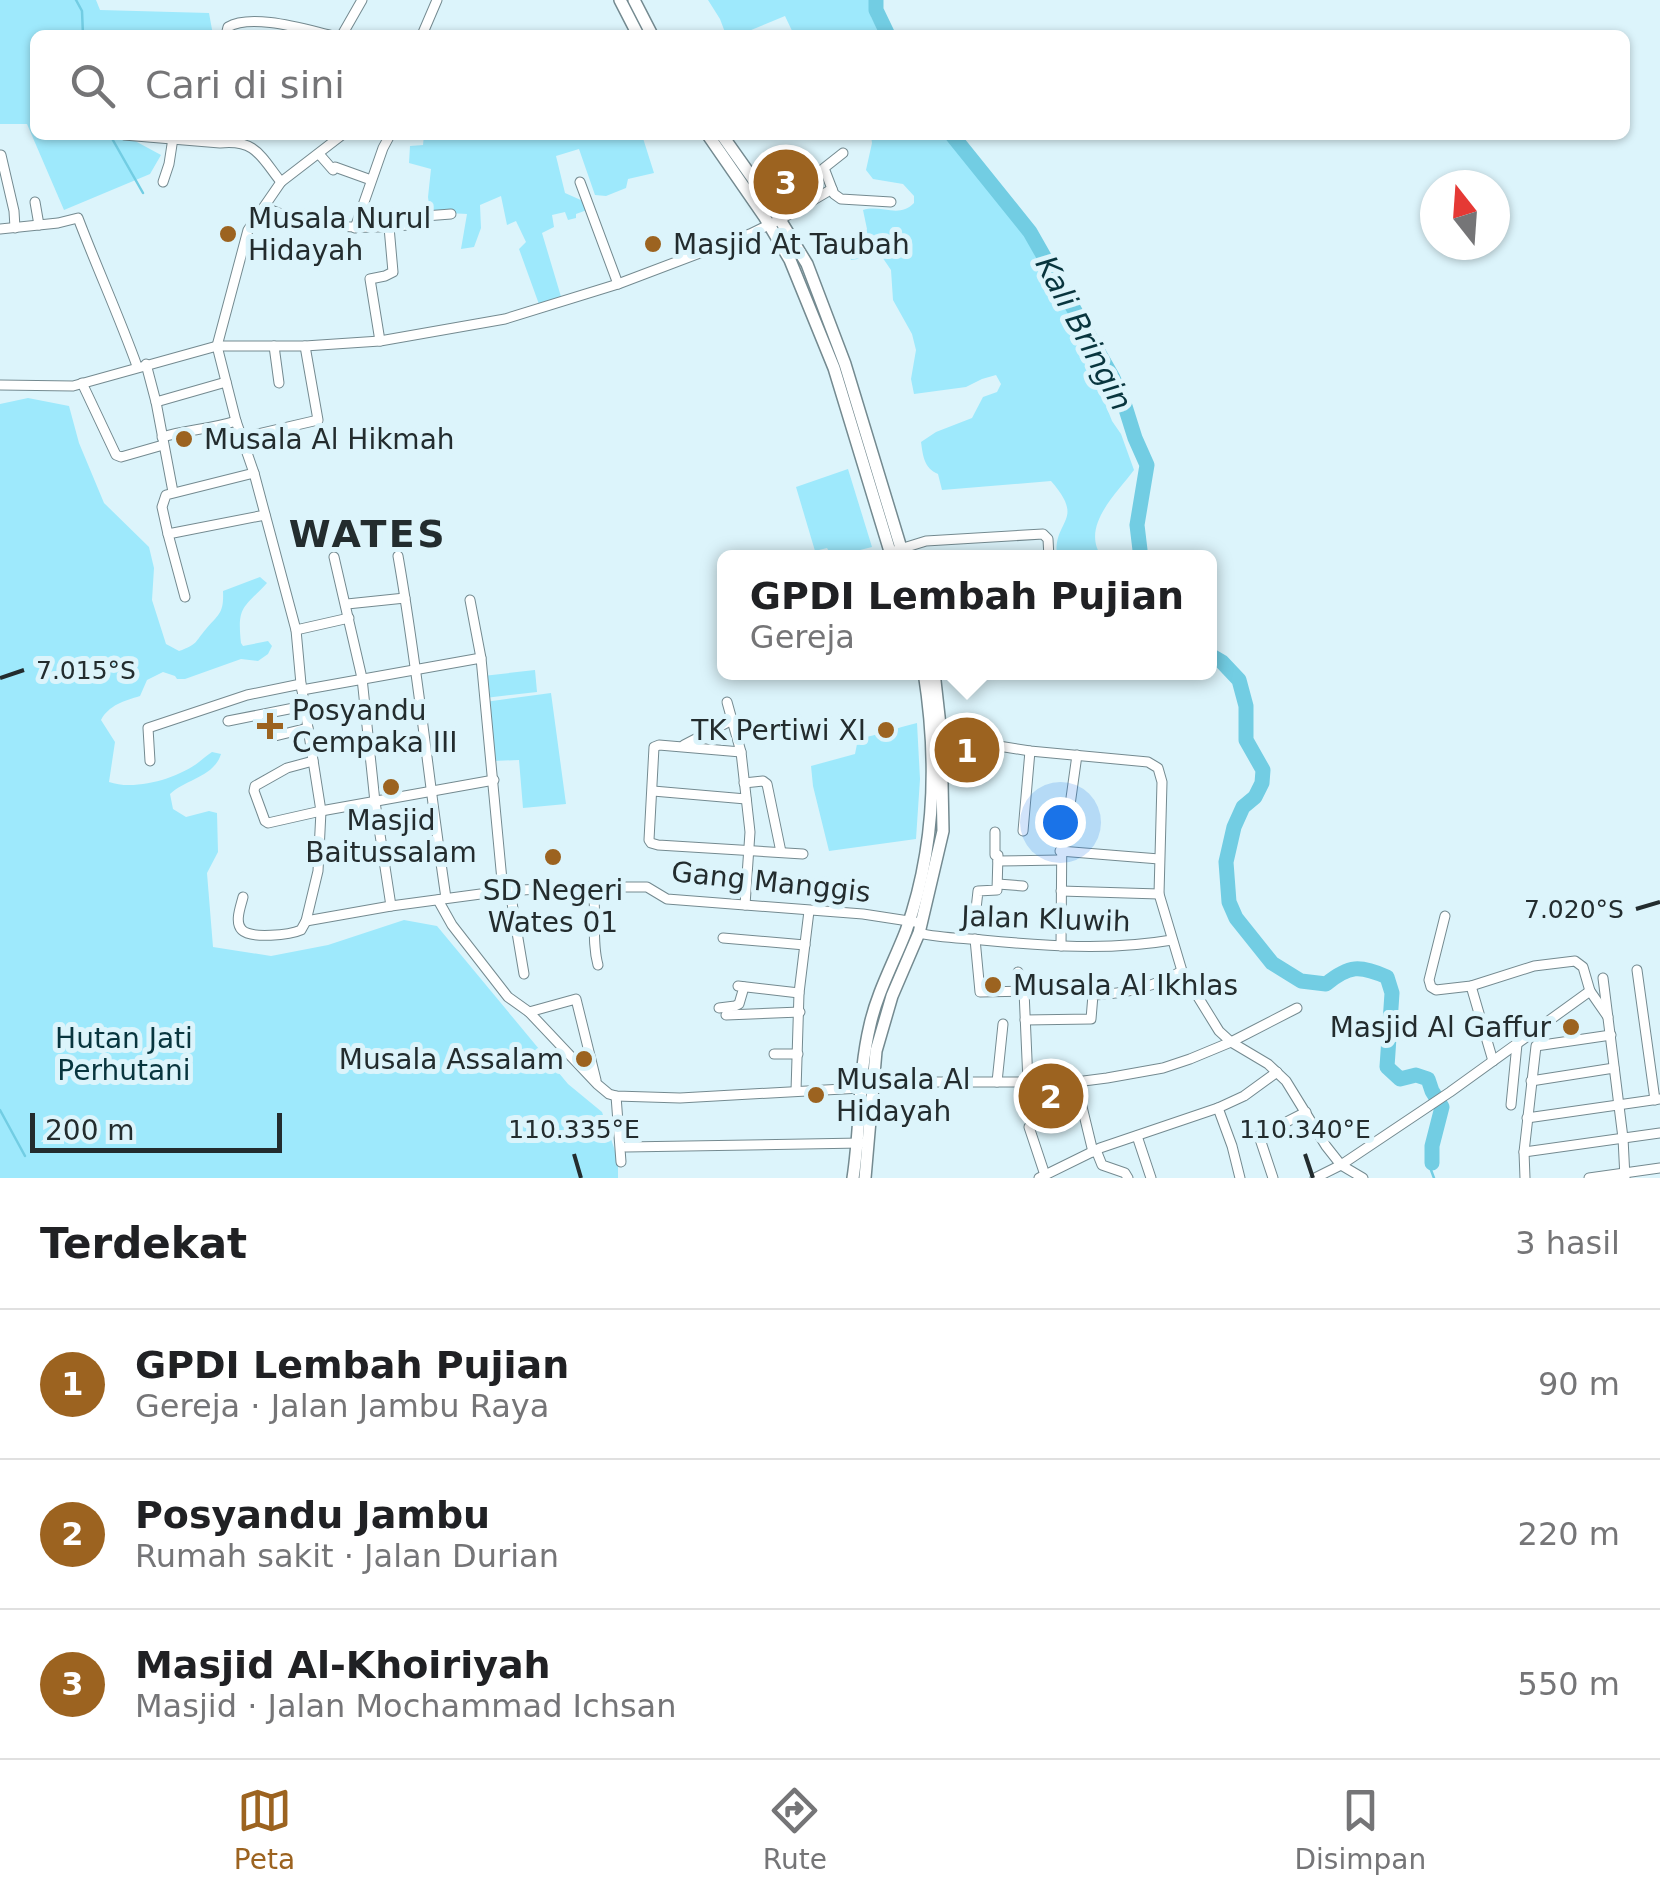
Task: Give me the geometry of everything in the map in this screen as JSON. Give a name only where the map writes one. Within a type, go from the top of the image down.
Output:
[{"type":"main road","points":[[620,0],[635,30]]},
{"type":"main road","points":[[634,0],[649,30]]},
{"type":"main road","points":[[712,140],[808,264],[846,364],[896,550]]},
{"type":"main road","points":[[725,140],[775,222]]},
{"type":"main road","points":[[864,1178],[867,1088],[882,1026],[944,831],[925,680]]},
{"type":"main road","points":[[935,680],[942,734],[938,774]]},
{"type":"main road","points":[[852,1178],[864,1143]]},
{"type":"street","points":[[345,30],[362,0]]},
{"type":"street","points":[[424,30],[437,0]]},
{"type":"street","points":[[227,30],[236,22],[276,23],[312,30]]},
{"type":"street","points":[[163,182],[173,140]]},
{"type":"street","points":[[199,140],[250,144],[281,182]]},
{"type":"street","points":[[243,897],[238,917],[247,934],[284,935],[301,930],[318,871],[321,811],[296,630],[217,346],[248,230],[281,182],[336,140]]},
{"type":"street","points":[[354,228],[387,140]]},
{"type":"street","points":[[843,153],[824,168],[834,194],[841,199],[891,202]]},
{"type":"street","points":[[319,154],[332,170],[335,167],[371,180]]},
{"type":"street","points":[[1,155],[15,228]]},
{"type":"street","points":[[580,182],[618,284]]},
{"type":"street","points":[[0,384],[72,386],[217,346],[305,346],[380,340],[505,320],[618,284],[775,222],[832,188]]},
{"type":"street","points":[[35,202],[38,226]]},
{"type":"street","points":[[266,208],[285,216],[354,228],[389,227],[409,224],[412,216],[451,214]]},
{"type":"street","points":[[0,229],[58,224],[78,218],[156,402],[173,492]]},
{"type":"street","points":[[380,340],[370,279],[393,272],[389,227]]},
{"type":"street","points":[[274,346],[278,383]]},
{"type":"street","points":[[241,438],[318,420],[305,346]]},
{"type":"street","points":[[156,402],[226,382]]},
{"type":"street","points":[[82,383],[116,455],[122,457],[187,430],[236,421]]},
{"type":"street","points":[[185,597],[162,500],[173,492],[254,473]]},
{"type":"street","points":[[168,534],[265,515]]},
{"type":"street","points":[[905,550],[926,540],[1043,534],[1049,550]]},
{"type":"street","points":[[398,556],[417,670],[442,899],[452,925],[508,997],[529,1012],[609,1094],[680,1098],[920,1082],[1076,1082],[1163,1068],[1190,1059],[1297,1008]]},
{"type":"street","points":[[334,557],[362,678],[390,906]]},
{"type":"street","points":[[347,604],[405,598]]},
{"type":"street","points":[[470,600],[481,658],[507,891],[524,974]]},
{"type":"street","points":[[296,630],[349,618]]},
{"type":"street","points":[[150,760],[148,728],[247,695],[481,658]]},
{"type":"street","points":[[728,702],[741,752],[750,832],[745,906]]},
{"type":"street","points":[[228,721],[304,706]]},
{"type":"street","points":[[680,746],[732,720]]},
{"type":"street","points":[[271,737],[308,728]]},
{"type":"street","points":[[942,734],[1030,751],[1148,762],[1158,768],[1162,782],[1160,894],[1182,971],[1219,1030],[1231,1042],[1258,1056],[1286,1082],[1341,1165],[1363,1178]]},
{"type":"street","points":[[741,752],[654,747],[648,836],[652,843],[803,854]]},
{"type":"street","points":[[1024,831],[1030,751]]},
{"type":"street","points":[[1060,946],[1064,805],[1070,805],[1077,755]]},
{"type":"street","points":[[313,761],[259,782],[254,791],[265,821],[494,780]]},
{"type":"street","points":[[744,783],[767,784],[781,852]]},
{"type":"street","points":[[652,791],[746,800]]},
{"type":"street","points":[[975,918],[978,891],[996,891],[998,884],[995,832]]},
{"type":"street","points":[[998,860],[1060,855],[1159,859]]},
{"type":"street","points":[[998,884],[1022,886]]},
{"type":"street","name":"Gang Manggis","points":[[306,921],[507,891],[647,887],[667,899],[863,914],[914,927]]},
{"type":"street","points":[[593,888],[598,965]]},
{"type":"street","points":[[1061,892],[1160,894]]},
{"type":"street","points":[[796,1091],[800,993],[809,911]]},
{"type":"street","points":[[1445,916],[1429,980],[1431,987],[1436,990],[1471,986],[1534,966],[1576,961],[1584,966],[1590,991],[1608,1017]]},
{"type":"street","name":"Jalan Kluwih","points":[[914,927],[975,939],[1060,946],[1120,947],[1172,940]]},
{"type":"street","points":[[723,938],[806,945]]},
{"type":"street","points":[[975,939],[980,992],[1024,992],[1032,1109],[1049,1108]]},
{"type":"street","points":[[1527,1118],[1657,1100],[1637,970]]},
{"type":"street","points":[[1025,1020],[1090,1020],[1093,995],[1132,991],[1182,971]]},
{"type":"street","points":[[1018,972],[1018,991]]},
{"type":"street","points":[[1604,978],[1626,1176]]},
{"type":"street","points":[[800,993],[741,986],[739,1004],[722,1012],[800,1012]]},
{"type":"street","points":[[1471,986],[1493,1062]]},
{"type":"street","points":[[1315,1178],[1341,1165],[1450,1092],[1590,991]]},
{"type":"street","points":[[529,1012],[576,998],[597,1084]]},
{"type":"street","points":[[998,1082],[1002,1024]]},
{"type":"street","points":[[1525,1178],[1534,1050],[1539,1044],[1610,1035]]},
{"type":"street","points":[[1511,1105],[1517,1044]]},
{"type":"street","points":[[774,1054],[798,1054]]},
{"type":"street","points":[[1530,1081],[1614,1068]]},
{"type":"street","points":[[1029,1127],[1042,1177],[1094,1151],[1218,1108],[1244,1096],[1276,1072]]},
{"type":"street","points":[[1076,1082],[1094,1151],[1102,1165],[1125,1173],[1128,1178]]},
{"type":"street","points":[[621,1097],[622,1162]]},
{"type":"street","points":[[1218,1108],[1240,1178]]},
{"type":"street","points":[[1273,1178],[1258,1136],[1306,1112]]},
{"type":"street","points":[[1524,1152],[1660,1134]]},
{"type":"street","points":[[1137,1136],[1151,1178]]},
{"type":"street","points":[[626,1147],[864,1143]]},
{"type":"street","points":[[1589,1178],[1660,1171]]},
{"type":"green space","points":[[0,0],[96,0],[100,10],[209,13],[212,30],[30,30],[30,131],[27,124],[0,124]]},
{"type":"green space","points":[[708,0],[870,0],[871,17],[878,30],[792,30],[785,16],[751,30],[724,30]]},
{"type":"green space","points":[[34,140],[133,140],[161,155],[150,174],[64,210]]},
{"type":"green space","points":[[424,140],[644,140],[654,173],[628,179],[626,188],[606,196],[595,195],[579,149],[556,156],[565,193],[583,201],[587,210],[568,220],[565,212],[552,215],[554,227],[542,233],[562,300],[540,307],[519,249],[526,242],[516,221],[507,225],[501,196],[480,205],[481,228],[474,247],[461,249],[467,214],[430,212],[431,169],[409,163],[410,146],[423,145]]},
{"type":"green space","points":[[872,140],[949,140],[1017,224],[1067,301],[1094,358],[1097,383],[1134,470],[1103,511],[1095,534],[1098,550],[1057,550],[1067,513],[1061,494],[1051,481],[942,490],[938,474],[927,465],[921,442],[972,418],[983,397],[997,392],[1001,384],[996,375],[966,387],[914,394],[911,379],[916,350],[912,334],[893,300],[891,270],[878,251],[851,260],[848,248],[867,229],[863,210],[896,211],[914,203],[914,196],[903,184],[873,179],[866,170]]},
{"type":"green space","name":"Hutan Jati Perhutani","points":[[28,398],[69,406],[79,443],[104,503],[149,547],[154,568],[152,600],[166,644],[179,651],[195,643],[220,613],[223,591],[260,577],[267,583],[243,609],[240,631],[243,646],[268,641],[272,646],[268,654],[258,661],[241,659],[185,679],[163,672],[147,680],[140,696],[113,707],[101,720],[115,742],[109,782],[155,782],[190,768],[212,752],[221,754],[206,773],[170,794],[173,809],[186,817],[209,811],[217,813],[218,852],[207,873],[213,947],[271,956],[328,945],[404,920],[437,926],[568,1084],[602,1112],[618,1160],[618,1178],[0,1178],[0,404]]},
{"type":"green space","points":[[848,469],[872,547],[815,550],[796,487]]},
{"type":"green space","points":[[535,670],[537,692],[485,698],[483,676]]},
{"type":"green space","points":[[551,693],[566,804],[523,808],[519,760],[493,761],[485,702]]},
{"type":"green space","points":[[917,723],[920,779],[916,839],[829,851],[811,766],[855,754],[858,739]]},
{"type":"waterway","points":[[76,0],[82,11],[83,30]]},
{"type":"waterway","name":"Kali Bringin","points":[[876,0],[876,10],[886,30]]},
{"type":"waterway","points":[[113,140],[143,193]]},
{"type":"waterway","name":"Kali Bringin","points":[[956,140],[1030,232],[1113,378],[1147,465],[1137,525],[1140,550]]},
{"type":"waterway","name":"Kali Bringin","points":[[1217,659],[1239,680],[1246,706],[1246,740],[1263,770],[1255,797],[1243,807],[1234,827],[1226,862],[1229,902],[1236,918],[1272,963],[1301,981],[1326,984],[1355,969],[1387,977],[1392,993],[1387,1067],[1400,1079],[1416,1075],[1428,1079],[1442,1107],[1432,1163]]},
{"type":"waterway","points":[[0,1110],[25,1156]]},
{"type":"waterway","points":[[1432,1163],[1434,1178]]},
{"type":"place","name":"Masjid Al-Khoiriyah","points":[[786,182]]},
{"type":"place","name":"Musala Nurul Hidayah","points":[[228,234]]},
{"type":"place","name":"Masjid At Taubah","points":[[653,244]]},
{"type":"place","name":"Musala Al Hikmah","points":[[184,439]]},
{"type":"place","name":"Posyandu Cempaka III","points":[[270,726]]},
{"type":"place","name":"TK Pertiwi XI","points":[[886,730]]},
{"type":"place","name":"GPDI Lembah Pujian","points":[[967,750]]},
{"type":"place","name":"Masjid Baitussalam","points":[[391,787]]},
{"type":"place","name":"SD Negeri Wates 01","points":[[553,857]]},
{"type":"place","name":"Musala Al Ikhlas","points":[[993,985]]},
{"type":"place","name":"Masjid Al Gaffur","points":[[1571,1027]]},
{"type":"place","name":"Musala Assalam","points":[[584,1059]]},
{"type":"place","name":"Musala Al Hidayah","points":[[816,1095]]},
{"type":"place","name":"Posyandu Jambu","points":[[1051,1096]]},
{"type":"district","name":"WATES","points":[[368,534]]}]
